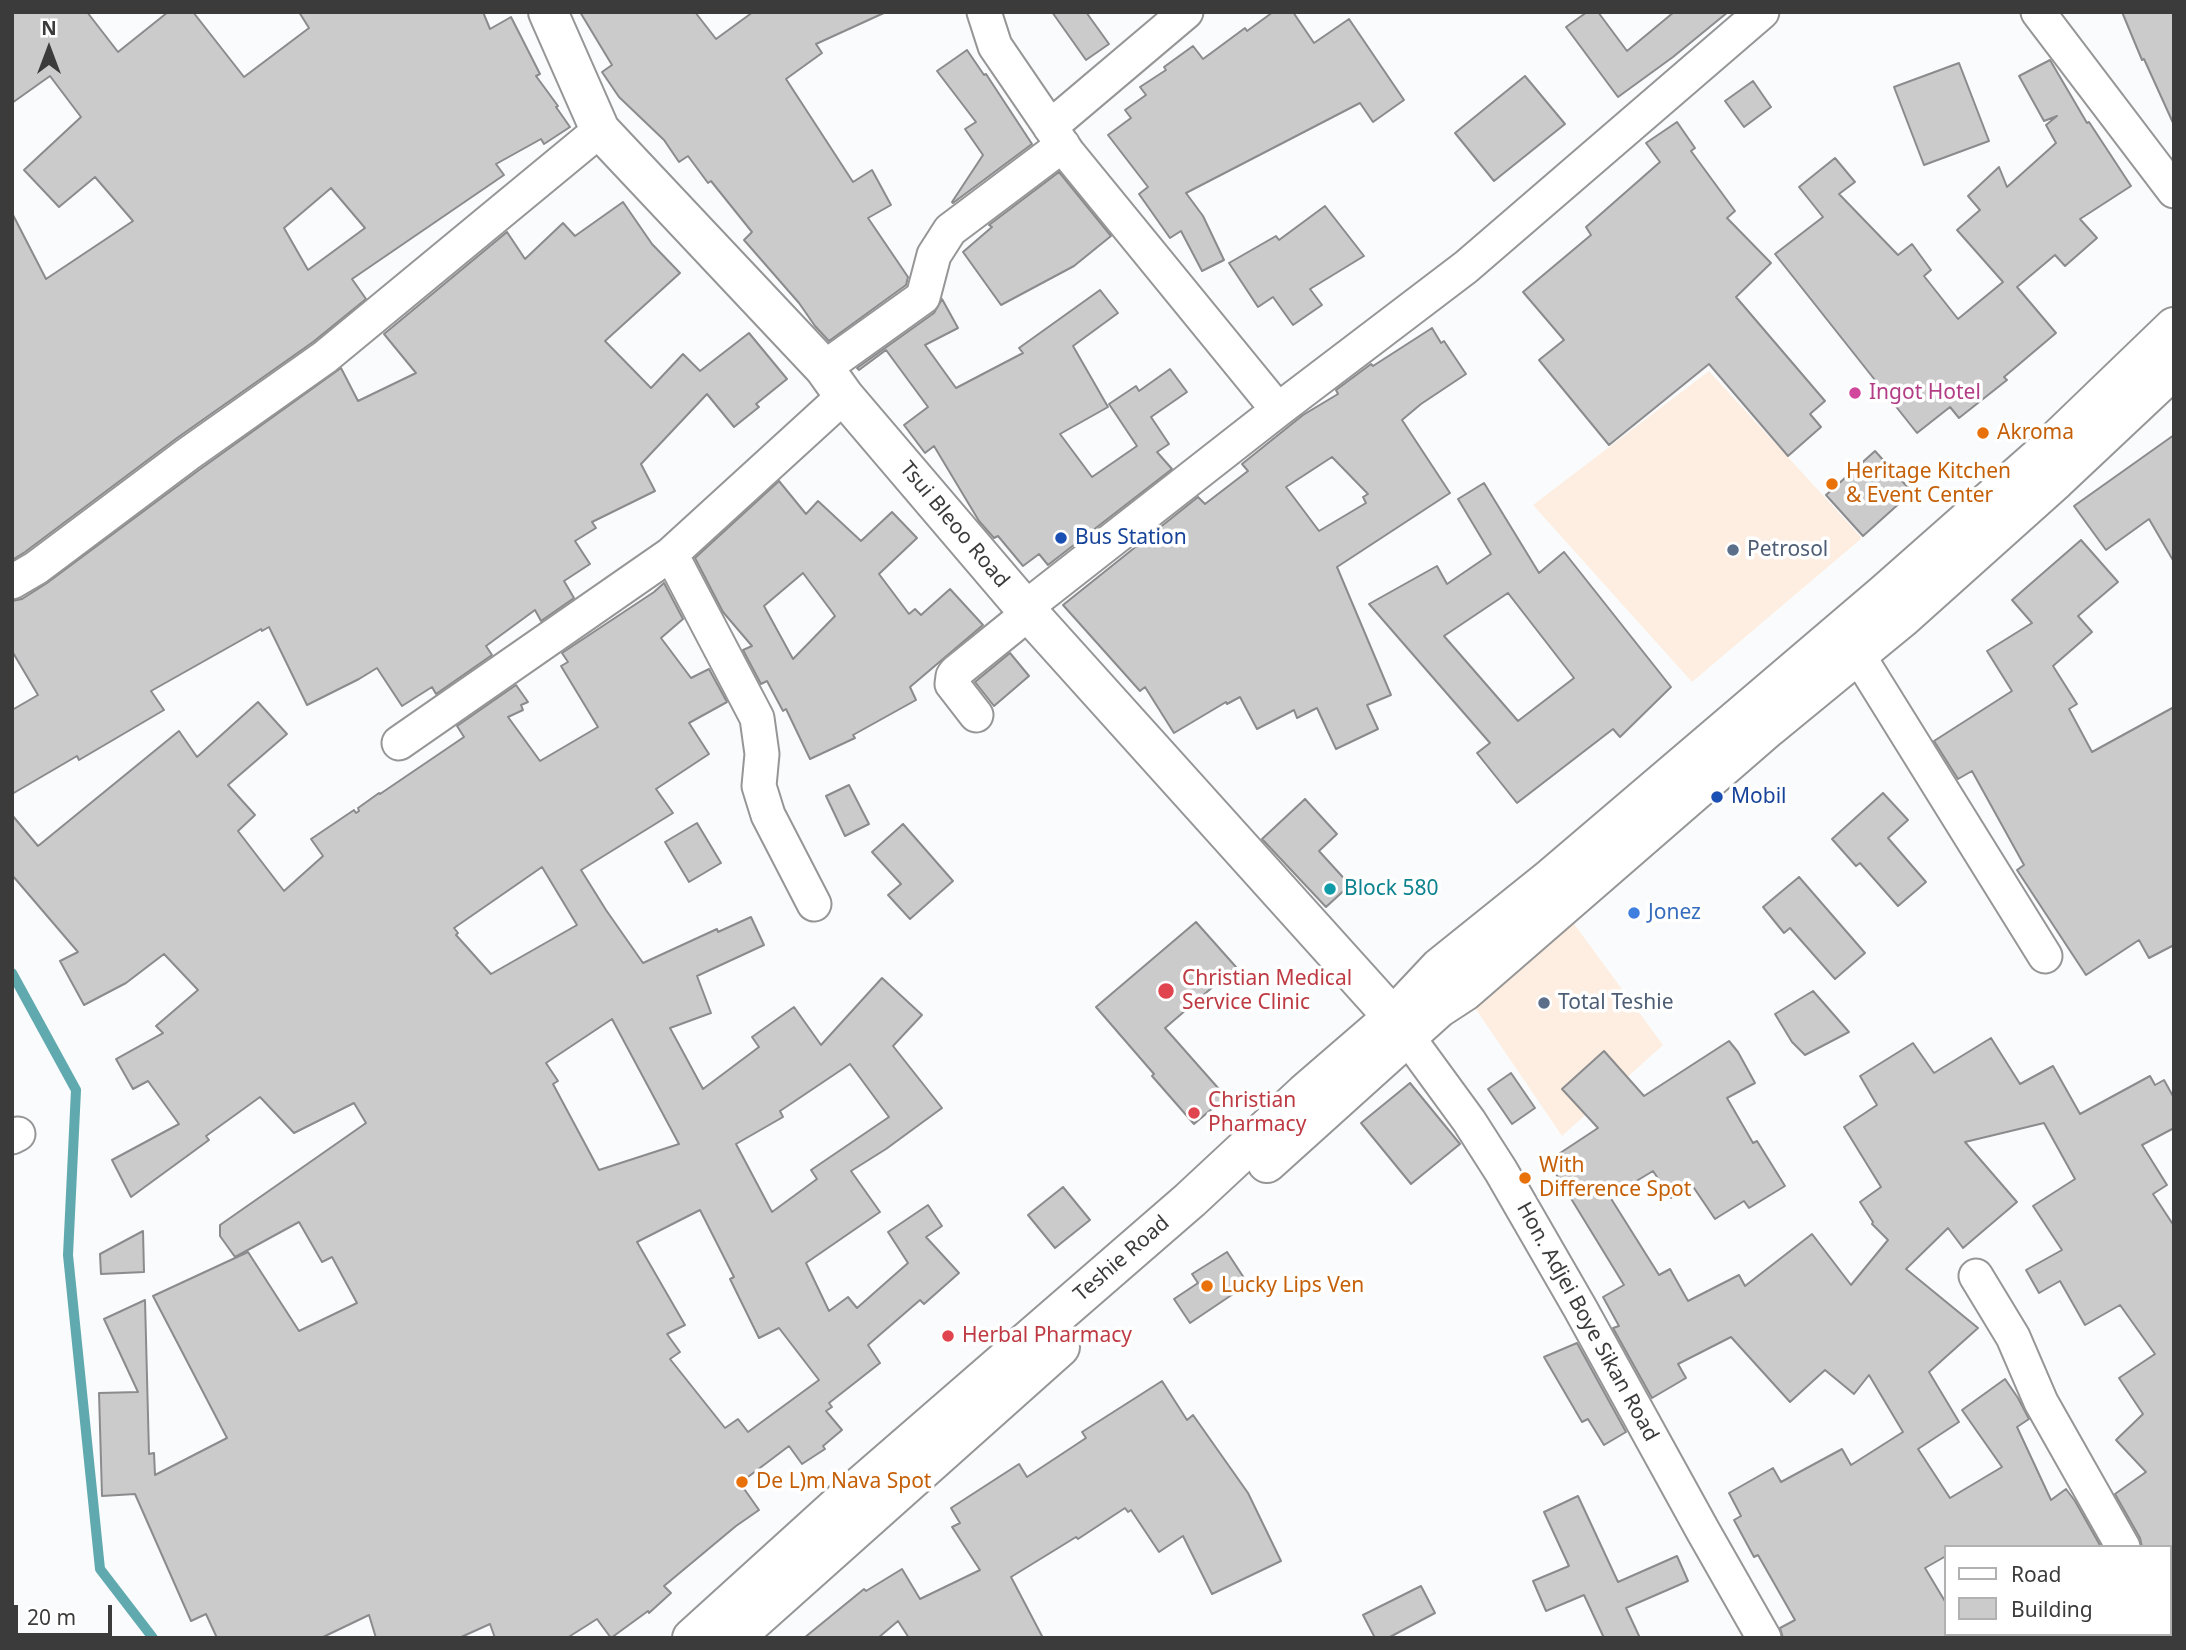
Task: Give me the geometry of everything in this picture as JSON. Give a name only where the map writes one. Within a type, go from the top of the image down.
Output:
[{"type":"main road","name":"Tsui Bleoo Road","points":[[548,12],[600,130],[834,382],[1027,611],[1401,1026]]},
{"type":"main road","points":[[1401,1026],[1440,967],[1562,868],[1914,567],[2038,458],[2174,327]]},
{"type":"main road","points":[[1401,1026],[1465,992],[1768,728],[1858,655],[2056,480],[2174,369]]},
{"type":"main road","name":"Teshie Road","points":[[692,1638],[843,1501],[1189,1200],[1305,1093],[1401,1026]]},
{"type":"main road","name":"Teshie Road","points":[[734,1638],[1401,1026]]},
{"type":"street","points":[[984,12],[995,46],[1056,136],[1278,410]]},
{"type":"street","points":[[399,743],[671,554],[834,382],[923,297],[934,255],[950,230],[1056,136],[1186,12]]},
{"type":"street","points":[[976,715],[952,684],[956,671],[1278,410],[1466,267],[1762,12]]},
{"type":"street","points":[[2038,12],[2174,191]]},
{"type":"street","points":[[12,582],[36,568],[188,454],[326,357],[600,130]]},
{"type":"street","points":[[671,554],[757,718],[762,754],[759,786],[765,806],[814,904]]},
{"type":"street","points":[[1858,655],[2045,956]]},
{"type":"street","name":"Hon. Adjei Boye Sikan Road","points":[[1401,1026],[1501,1171],[1764,1638]]},
{"type":"street","points":[[1976,1276],[2013,1337],[2040,1402],[2122,1545]]},
{"type":"shaded area","points":[[1709,371],[1862,538],[1692,682],[1533,505]]},
{"type":"shaded area","points":[[1569,917],[1663,1045],[1562,1136],[1471,1002]]},
{"type":"building","points":[[12,12],[87,12],[118,52],[168,12],[193,12],[244,77],[309,28],[299,12],[483,12],[490,29],[511,17],[540,74],[536,76],[570,127],[544,144],[541,139],[496,164],[504,175],[352,279],[366,299],[313,342],[12,560],[12,213],[46,279],[133,221],[95,177],[59,207],[24,170],[81,117],[50,76],[12,103]],"holes":[[[331,188],[365,228],[308,270],[284,228]]]},
{"type":"building","points":[[580,12],[695,12],[716,39],[753,12],[886,12],[816,44],[822,53],[786,79],[853,182],[872,170],[891,205],[868,218],[908,277],[906,285],[829,341],[744,240],[752,232],[711,181],[708,183],[688,156],[679,162],[664,140],[619,97],[602,72],[612,65]]},
{"type":"building","points":[[1052,12],[1086,12],[1109,44],[1086,60]]},
{"type":"building","points":[[1273,12],[1293,12],[1314,43],[1349,19],[1404,100],[1373,122],[1360,103],[1186,193],[1203,216],[1224,260],[1202,271],[1181,231],[1170,238],[1139,194],[1148,187],[1108,135],[1131,118],[1125,110],[1146,95],[1140,87],[1166,70],[1164,67],[1193,46],[1203,59],[1245,28],[1247,31]]},
{"type":"building","points":[[1587,12],[1598,12],[1627,51],[1674,12],[1728,12],[1618,97],[1566,27]]},
{"type":"building","points":[[2122,12],[2174,12],[2174,125],[2144,59],[2142,60]]},
{"type":"building","points":[[967,50],[1032,144],[953,203],[983,155],[965,129],[976,122],[937,71]]},
{"type":"building","points":[[2050,60],[2087,123],[2089,122],[2131,186],[2080,219],[2097,238],[2065,266],[2055,255],[2017,287],[2056,333],[2004,377],[2007,380],[1959,418],[1950,407],[1917,433],[1775,254],[1823,217],[1799,187],[1835,158],[1855,182],[1839,194],[1898,255],[1912,244],[1931,270],[1924,276],[1958,319],[2003,282],[1957,230],[1980,210],[1968,196],[1999,167],[2007,187],[2056,143],[2046,125],[2057,116],[2044,121],[2019,76]]},
{"type":"building","points":[[1959,63],[1989,141],[1924,165],[1894,87]]},
{"type":"building","points":[[1525,76],[1565,124],[1494,181],[1455,133]]},
{"type":"building","points":[[1753,81],[1771,107],[1744,127],[1725,101]]},
{"type":"building","points":[[1677,122],[1695,148],[1691,151],[1735,211],[1727,218],[1771,263],[1736,297],[1825,401],[1810,414],[1821,427],[1788,456],[1709,364],[1609,445],[1539,360],[1564,340],[1523,292],[1591,235],[1586,227],[1660,162],[1646,143]]},
{"type":"building","points":[[1059,172],[1111,236],[1074,266],[1001,305],[963,252],[992,227],[989,225]]},
{"type":"building","points":[[623,202],[652,244],[680,273],[605,341],[651,388],[683,354],[700,371],[749,333],[787,379],[756,404],[759,407],[734,427],[707,394],[641,464],[655,491],[592,522],[596,528],[575,541],[590,564],[564,581],[574,598],[541,621],[535,610],[486,646],[492,655],[436,694],[432,687],[402,706],[377,668],[307,705],[269,627],[262,631],[261,629],[151,691],[164,710],[79,760],[77,756],[12,794],[12,710],[38,695],[12,651],[12,601],[22,599],[47,583],[341,368],[358,401],[416,373],[384,334],[507,232],[525,259],[563,223],[575,236]]},
{"type":"building","points":[[1325,206],[1364,256],[1310,289],[1322,305],[1293,325],[1273,297],[1258,307],[1229,263],[1276,236],[1279,240]]},
{"type":"building","points":[[1100,290],[1118,313],[1073,346],[1108,407],[1060,434],[1092,477],[1137,446],[1109,404],[1136,386],[1139,391],[1170,369],[1187,392],[1151,417],[1169,444],[1157,452],[1172,469],[1048,565],[1039,554],[1023,566],[998,536],[994,538],[979,521],[934,446],[925,453],[904,425],[928,407],[886,350],[859,370],[857,368],[934,313],[942,299],[958,328],[925,345],[956,388],[1023,353],[1019,348]]},
{"type":"building","points":[[1432,328],[1466,374],[1402,420],[1450,493],[1337,567],[1391,695],[1367,705],[1378,729],[1336,749],[1317,708],[1297,718],[1294,710],[1257,729],[1240,697],[1227,704],[1226,702],[1174,733],[1145,687],[1140,691],[1063,605],[1198,497],[1205,504],[1248,471],[1242,464],[1303,415],[1338,394],[1336,390],[1371,364],[1373,366]],"holes":[[[1332,457],[1368,494],[1363,497],[1366,503],[1319,531],[1286,487]]]},
{"type":"building","points":[[2174,435],[2174,562],[2149,519],[2106,550],[2074,506]]},
{"type":"building","points":[[1875,451],[1912,492],[1863,536],[1826,495]]},
{"type":"building","points":[[779,481],[806,514],[818,501],[861,541],[892,512],[917,538],[879,574],[909,614],[915,609],[921,615],[950,589],[983,625],[910,687],[916,700],[853,735],[855,738],[810,759],[786,709],[783,711],[767,681],[761,684],[743,650],[752,646],[723,612],[695,558]],"holes":[[[803,573],[835,616],[793,659],[764,606]]]},
{"type":"building","points":[[1484,483],[1539,573],[1564,552],[1671,687],[1620,737],[1613,729],[1517,803],[1477,753],[1490,743],[1369,604],[1437,566],[1447,584],[1491,554],[1458,499]],"holes":[[[1508,593],[1574,678],[1518,721],[1444,636]]]},
{"type":"building","points":[[2081,540],[2118,582],[2078,616],[2092,632],[2053,666],[2077,704],[2069,709],[2092,752],[2174,707],[2174,945],[2149,958],[2139,940],[2086,975],[2017,870],[2024,865],[1972,771],[1958,779],[1934,741],[2012,691],[1987,651],[2032,623],[2012,600]]},
{"type":"building","points":[[664,583],[683,619],[661,638],[691,678],[709,669],[727,702],[689,723],[709,754],[656,789],[673,813],[581,870],[643,963],[717,929],[718,932],[751,917],[764,945],[697,976],[711,1013],[670,1028],[703,1089],[759,1047],[752,1037],[794,1007],[821,1045],[882,978],[922,1015],[893,1046],[942,1108],[851,1171],[880,1212],[806,1263],[829,1311],[848,1297],[857,1308],[908,1263],[888,1232],[928,1205],[942,1226],[926,1237],[959,1273],[924,1304],[920,1300],[868,1345],[880,1363],[829,1403],[832,1407],[826,1411],[842,1430],[823,1446],[825,1449],[802,1464],[789,1446],[740,1483],[759,1510],[664,1586],[671,1593],[649,1613],[648,1611],[611,1638],[597,1619],[567,1638],[495,1638],[490,1624],[459,1638],[376,1638],[369,1615],[321,1638],[217,1638],[206,1614],[191,1621],[135,1494],[102,1496],[99,1393],[138,1392],[104,1319],[145,1300],[149,1454],[154,1453],[155,1475],[227,1438],[153,1296],[248,1252],[299,1331],[357,1303],[332,1257],[322,1262],[299,1222],[235,1257],[220,1236],[220,1225],[366,1123],[354,1103],[294,1133],[260,1097],[206,1136],[209,1140],[131,1197],[112,1160],[179,1124],[148,1081],[133,1089],[116,1059],[163,1033],[156,1026],[198,990],[164,954],[126,983],[84,1005],[60,961],[78,952],[12,875],[12,815],[38,846],[179,731],[197,757],[258,702],[287,734],[228,785],[255,815],[238,831],[284,891],[323,856],[311,839],[354,810],[356,813],[359,811],[358,808],[379,793],[464,737],[457,726],[516,685],[528,702],[521,705],[523,710],[508,717],[540,761],[598,727],[561,666],[568,662],[562,653]],"holes":[[[542,867],[577,925],[491,974],[456,935],[458,933],[454,928]],[[612,1019],[679,1144],[599,1170],[553,1084],[558,1081],[546,1063]],[[850,1064],[889,1117],[811,1170],[817,1179],[772,1212],[736,1144],[783,1117],[780,1111]],[[700,1210],[734,1277],[730,1279],[759,1338],[779,1328],[819,1380],[748,1432],[738,1419],[725,1428],[670,1359],[680,1352],[667,1334],[685,1325],[637,1242]]]},
{"type":"building","points":[[1010,653],[1029,676],[994,706],[975,682]]},
{"type":"building","points":[[849,785],[869,824],[845,836],[826,796]]},
{"type":"building","points":[[1883,793],[1908,820],[1888,838],[1926,882],[1898,906],[1860,863],[1856,866],[1832,839]]},
{"type":"building","points":[[1305,799],[1337,834],[1319,851],[1350,885],[1326,907],[1262,839]]},
{"type":"building","points":[[697,823],[721,863],[689,882],[665,842]]},
{"type":"building","points":[[903,824],[953,881],[910,919],[888,895],[901,884],[872,852]]},
{"type":"building","points":[[1799,877],[1865,953],[1835,979],[1790,928],[1784,933],[1763,907]]},
{"type":"building","points":[[1196,922],[1236,967],[1165,1028],[1226,1097],[1194,1124],[1096,1007]]},
{"type":"building","points":[[1813,991],[1849,1032],[1805,1055],[1792,1042],[1775,1014]]},
{"type":"building","points":[[1991,1038],[2020,1084],[2053,1066],[2080,1114],[2150,1076],[2155,1085],[2164,1080],[2174,1098],[2174,1128],[2142,1145],[2167,1185],[2153,1194],[2174,1226],[2174,1547],[2142,1545],[2115,1494],[2146,1472],[2116,1440],[2143,1414],[2119,1378],[2155,1354],[2120,1305],[2085,1325],[2060,1281],[2039,1293],[2026,1270],[2062,1250],[2033,1206],[2075,1179],[2044,1123],[1965,1142],[2017,1202],[1963,1248],[1948,1228],[1906,1269],[1978,1328],[1929,1372],[1959,1422],[1918,1449],[1950,1498],[2002,1467],[1962,1410],[2005,1379],[2029,1419],[2017,1427],[2051,1500],[2066,1489],[2100,1545],[1944,1545],[1944,1557],[1925,1568],[1944,1600],[1946,1638],[1783,1638],[1780,1628],[1795,1620],[1758,1555],[1754,1557],[1734,1520],[1741,1516],[1729,1493],[1773,1468],[1781,1482],[1842,1449],[1851,1465],[1903,1432],[1869,1375],[1854,1394],[1825,1370],[1790,1402],[1731,1337],[1678,1364],[1686,1378],[1652,1398],[1613,1328],[1619,1326],[1603,1297],[1624,1285],[1548,1161],[1598,1128],[1562,1089],[1604,1051],[1644,1096],[1729,1041],[1738,1052],[1755,1083],[1727,1098],[1753,1143],[1757,1141],[1785,1186],[1749,1208],[1744,1201],[1715,1219],[1692,1185],[1671,1198],[1653,1171],[1610,1197],[1659,1275],[1670,1269],[1688,1301],[1739,1275],[1745,1286],[1812,1234],[1851,1285],[1888,1240],[1872,1224],[1860,1202],[1881,1187],[1844,1127],[1877,1105],[1860,1076],[1913,1043],[1934,1073]]},
{"type":"building","points":[[1511,1073],[1535,1108],[1512,1124],[1488,1089]]},
{"type":"building","points":[[1410,1083],[1460,1144],[1411,1184],[1361,1123]]},
{"type":"building","points":[[1063,1187],[1090,1220],[1055,1248],[1028,1215]]},
{"type":"building","points":[[143,1231],[144,1272],[101,1274],[100,1254]]},
{"type":"building","points":[[1227,1252],[1248,1284],[1190,1323],[1174,1299],[1198,1283],[1192,1274]]},
{"type":"building","points":[[1577,1343],[1626,1432],[1604,1445],[1588,1419],[1582,1422],[1544,1357]]},
{"type":"building","points":[[1162,1381],[1187,1420],[1193,1415],[1248,1493],[1281,1561],[1212,1594],[1183,1536],[1159,1552],[1131,1510],[1128,1512],[1125,1508],[1078,1539],[1076,1537],[1011,1577],[1043,1638],[909,1638],[898,1621],[878,1638],[804,1638],[864,1589],[866,1591],[902,1569],[920,1599],[980,1570],[952,1527],[960,1523],[951,1508],[1019,1464],[1027,1477],[1086,1438],[1082,1432]]},
{"type":"building","points":[[1578,1496],[1618,1582],[1677,1556],[1688,1581],[1626,1608],[1640,1638],[1604,1638],[1584,1595],[1546,1611],[1533,1581],[1569,1566],[1544,1512]]},
{"type":"building","points":[[1421,1586],[1435,1613],[1388,1638],[1375,1638],[1363,1615]]},
{"type":"waterway","points":[[12,973],[76,1090],[68,1255],[100,1569],[153,1638]]},
{"type":"place","name":"Ingot Hotel","points":[[1855,393]]},
{"type":"place","name":"Akroma","points":[[1983,433]]},
{"type":"place","name":"Heritage Kitchen & Event Center","points":[[1832,484]]},
{"type":"place","name":"Bus Station","points":[[1061,538]]},
{"type":"place","name":"Petrosol","points":[[1733,550]]},
{"type":"place","name":"Mobil","points":[[1717,797]]},
{"type":"place","name":"Block 580","points":[[1330,889]]},
{"type":"place","name":"Jonez","points":[[1634,913]]},
{"type":"place","name":"Christian Medical Service Clinic","points":[[1166,991]]},
{"type":"place","name":"Total Teshie","points":[[1544,1003]]},
{"type":"place","name":"Christian Pharmacy","points":[[1194,1113]]},
{"type":"place","name":"With Difference Spot","points":[[1525,1178]]},
{"type":"place","name":"Lucky Lips Ven","points":[[1207,1286]]},
{"type":"place","name":"Herbal Pharmacy","points":[[948,1336]]},
{"type":"place","name":"De L)m Nava Spot","points":[[742,1482]]}]
